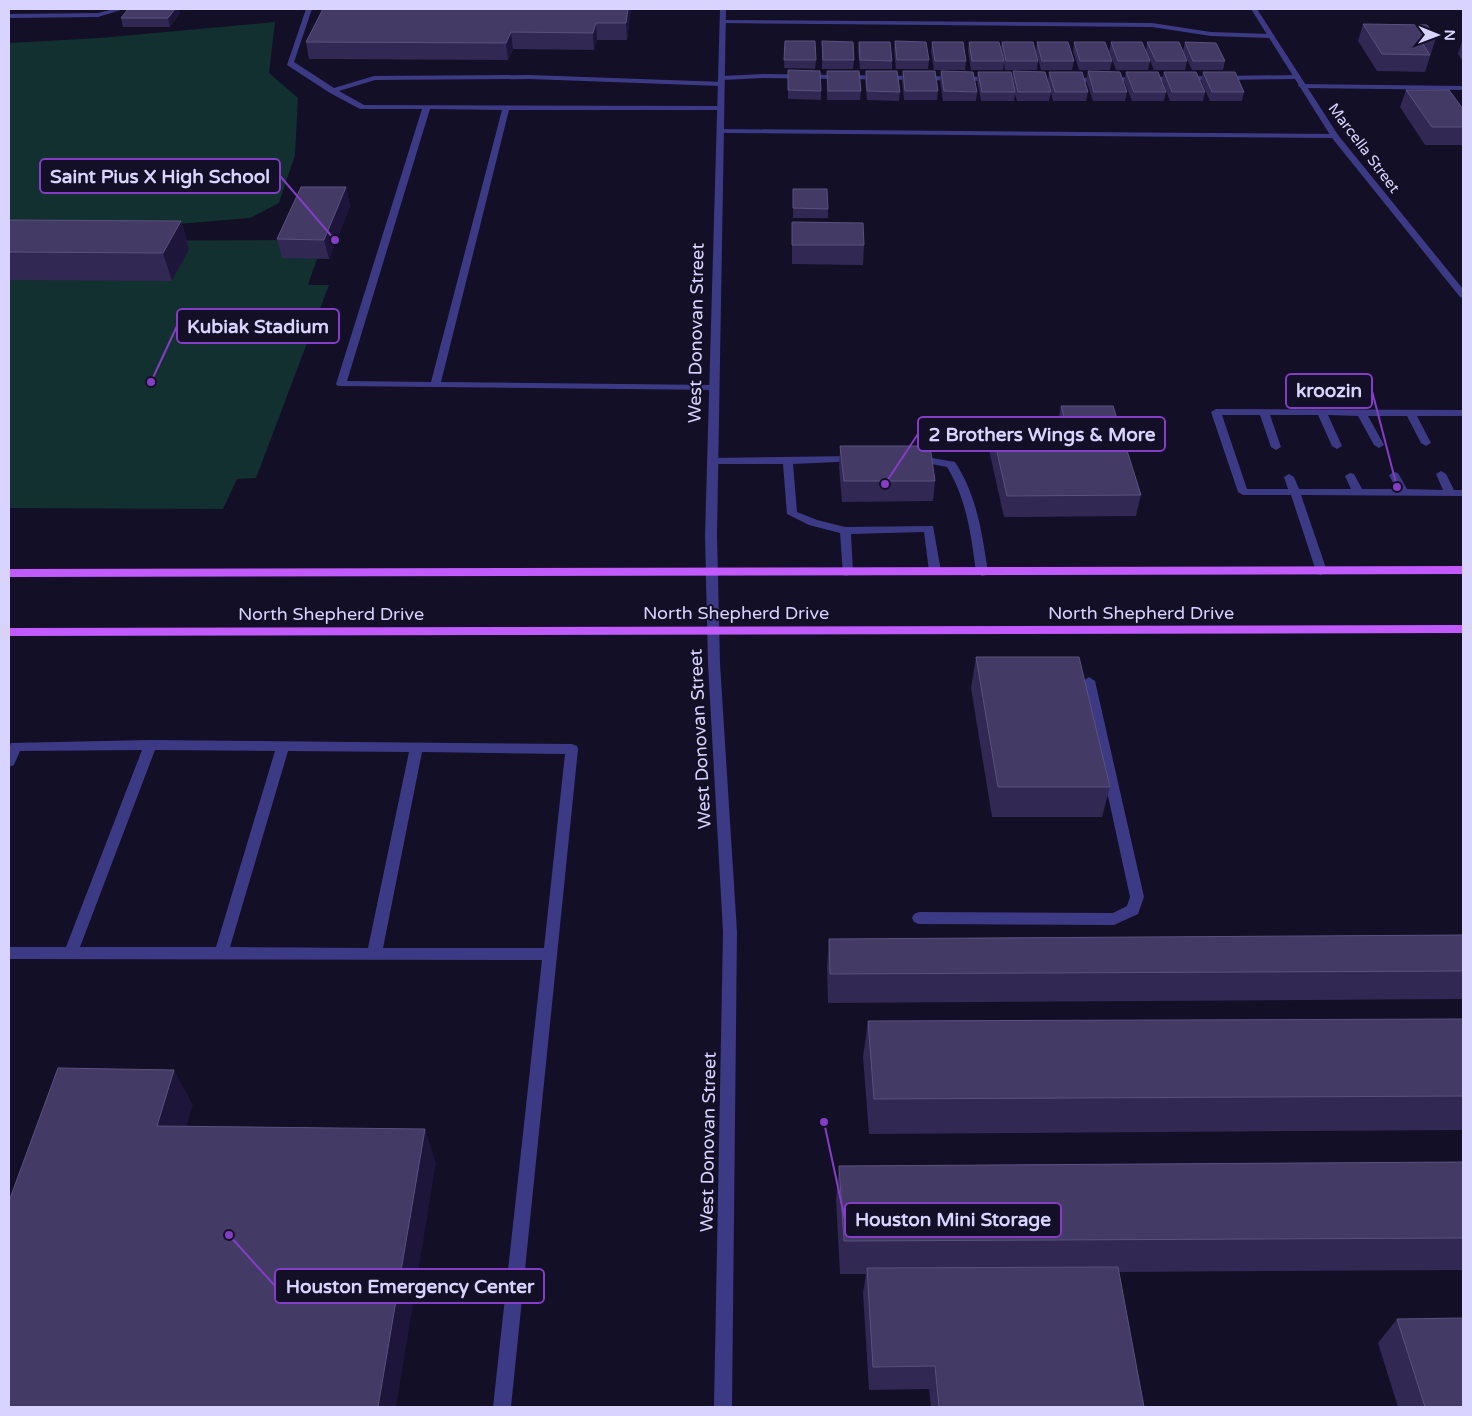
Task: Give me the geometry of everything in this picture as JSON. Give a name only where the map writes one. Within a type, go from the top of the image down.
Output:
[{"type":"main road","points":[[9,573],[1463,570]]},
{"type":"main road","name":"North Shepherd Drive","points":[[9,632],[1463,629]]},
{"type":"street","points":[[9,16],[98,15],[121,9]]},
{"type":"street","points":[[309,9],[290,63],[362,107],[720,108]]},
{"type":"street","name":"West Donovan Street","points":[[723,9],[711,572],[730,932],[723,1407]]},
{"type":"street","name":"Marcella Street","points":[[1254,9],[1335,136],[1463,295]]},
{"type":"street","points":[[722,22],[1152,25],[1221,36],[1271,36]]},
{"type":"street","points":[[333,91],[374,78],[529,77],[721,81],[772,76],[999,79]]},
{"type":"street","points":[[1058,80],[1297,77]]},
{"type":"street","points":[[1302,86],[1463,88]]},
{"type":"street","points":[[427,107],[341,384],[714,388]]},
{"type":"street","points":[[435,385],[506,108]]},
{"type":"street","points":[[720,131],[1335,136]]},
{"type":"street","points":[[1463,413],[1216,412],[1243,492],[1463,493]]},
{"type":"street","points":[[1264,412],[1276,447]]},
{"type":"street","points":[[1322,413],[1337,446]]},
{"type":"street","points":[[1362,413],[1379,445]]},
{"type":"street","points":[[1411,413],[1426,443]]},
{"type":"street","points":[[904,458],[923,458],[951,464],[964,483],[974,513],[982,572]]},
{"type":"street","points":[[712,461],[865,459]]},
{"type":"street","points":[[788,461],[792,514],[814,523],[844,531],[929,528],[935,571]]},
{"type":"street","points":[[1441,474],[1450,493]]},
{"type":"street","points":[[1394,475],[1403,493]]},
{"type":"street","points":[[1350,476],[1358,493]]},
{"type":"street","points":[[1289,478],[1321,570]]},
{"type":"street","points":[[844,531],[847,572]]},
{"type":"street","points":[[919,918],[1114,919],[1133,910],[1137,897],[1088,681]]},
{"type":"street","points":[[71,953],[150,745]]},
{"type":"street","points":[[9,762],[16,746],[150,745],[572,749],[502,1407]]},
{"type":"street","points":[[221,954],[283,747]]},
{"type":"street","points":[[374,954],[417,747]]},
{"type":"street","points":[[9,953],[551,954]]},
{"type":"green space","points":[[275,22],[269,73],[298,98],[295,155],[279,203],[250,218],[82,232],[9,232],[9,43],[100,38]]},
{"type":"green space","points":[[294,240],[318,256],[308,285],[329,285],[256,478],[237,479],[223,509],[9,508],[9,241]]},
{"type":"building","points":[[128,9],[175,9],[168,18],[121,18]]},
{"type":"building","points":[[323,9],[628,9],[626,23],[596,23],[593,33],[511,32],[506,43],[306,42]]},
{"type":"building","points":[[1363,24],[1427,25],[1436,38],[1419,38],[1430,55],[1382,54]]},
{"type":"building","points":[[785,41],[815,41],[816,60],[784,60]]},
{"type":"building","points":[[822,41],[853,42],[854,60],[823,60]]},
{"type":"building","points":[[895,41],[926,42],[929,60],[897,60]]},
{"type":"building","points":[[859,42],[890,42],[892,61],[860,60]]},
{"type":"building","points":[[932,42],[963,42],[966,61],[935,61]]},
{"type":"building","points":[[969,42],[999,42],[1004,61],[972,61]]},
{"type":"building","points":[[1002,42],[1033,42],[1038,61],[1006,61]]},
{"type":"building","points":[[1037,42],[1068,42],[1074,61],[1042,61]]},
{"type":"building","points":[[1074,42],[1105,42],[1112,61],[1080,61]]},
{"type":"building","points":[[1111,42],[1142,42],[1150,61],[1118,61]]},
{"type":"building","points":[[1147,42],[1179,42],[1187,61],[1156,61]]},
{"type":"building","points":[[1185,42],[1216,43],[1225,61],[1193,61]]},
{"type":"building","points":[[788,70],[820,71],[821,91],[788,90]]},
{"type":"building","points":[[827,71],[859,71],[861,91],[828,91]]},
{"type":"building","points":[[866,71],[897,71],[900,92],[867,91]]},
{"type":"building","points":[[903,71],[935,71],[938,91],[905,91]]},
{"type":"building","points":[[941,71],[973,72],[977,92],[944,91]]},
{"type":"building","points":[[1013,71],[1045,72],[1051,92],[1018,92]]},
{"type":"building","points":[[1088,71],[1120,72],[1127,92],[1094,92]]},
{"type":"building","points":[[978,72],[1011,72],[1015,92],[982,92]]},
{"type":"building","points":[[1049,72],[1082,72],[1088,92],[1055,92]]},
{"type":"building","points":[[1126,72],[1158,72],[1166,92],[1134,92]]},
{"type":"building","points":[[1164,72],[1196,72],[1205,92],[1172,92]]},
{"type":"building","points":[[1203,72],[1235,72],[1244,92],[1212,92]]},
{"type":"building","points":[[1406,90],[1449,90],[1463,109],[1463,127],[1432,127]]},
{"type":"building","points":[[301,187],[346,187],[324,240],[277,239]]},
{"type":"building","points":[[793,189],[827,189],[828,209],[793,208]]},
{"type":"building","points":[[9,220],[181,221],[163,253],[9,252]]},
{"type":"building","points":[[792,222],[863,223],[864,245],[792,245]]},
{"type":"building","points":[[1061,406],[1113,406],[1141,495],[1007,496],[990,421],[1065,420]]},
{"type":"building","points":[[840,446],[930,446],[935,481],[844,481]]},
{"type":"building","points":[[976,657],[1079,657],[1110,787],[998,787]]},
{"type":"building","points":[[1463,935],[1463,971],[830,974],[829,939]]},
{"type":"building","points":[[1463,1019],[1463,1096],[874,1099],[868,1021]]},
{"type":"building","points":[[58,1068],[174,1070],[157,1126],[425,1129],[378,1407],[9,1407],[9,1201]]},
{"type":"building","points":[[1463,1162],[1463,1238],[844,1241],[839,1166]]},
{"type":"building","points":[[1118,1267],[1144,1407],[939,1407],[935,1366],[873,1367],[867,1268]]},
{"type":"building","points":[[1463,1318],[1463,1407],[1425,1407],[1397,1319]]},
{"type":"place","name":"Saint Pius X High School","points":[[335,240]]},
{"type":"place","name":"Kubiak Stadium","points":[[151,382]]},
{"type":"place","name":"2 Brothers Wings & More","points":[[885,484]]},
{"type":"place","name":"kroozin","points":[[1397,487]]},
{"type":"place","name":"Houston Mini Storage","points":[[824,1122]]},
{"type":"place","name":"Houston Emergency Center","points":[[229,1235]]}]
